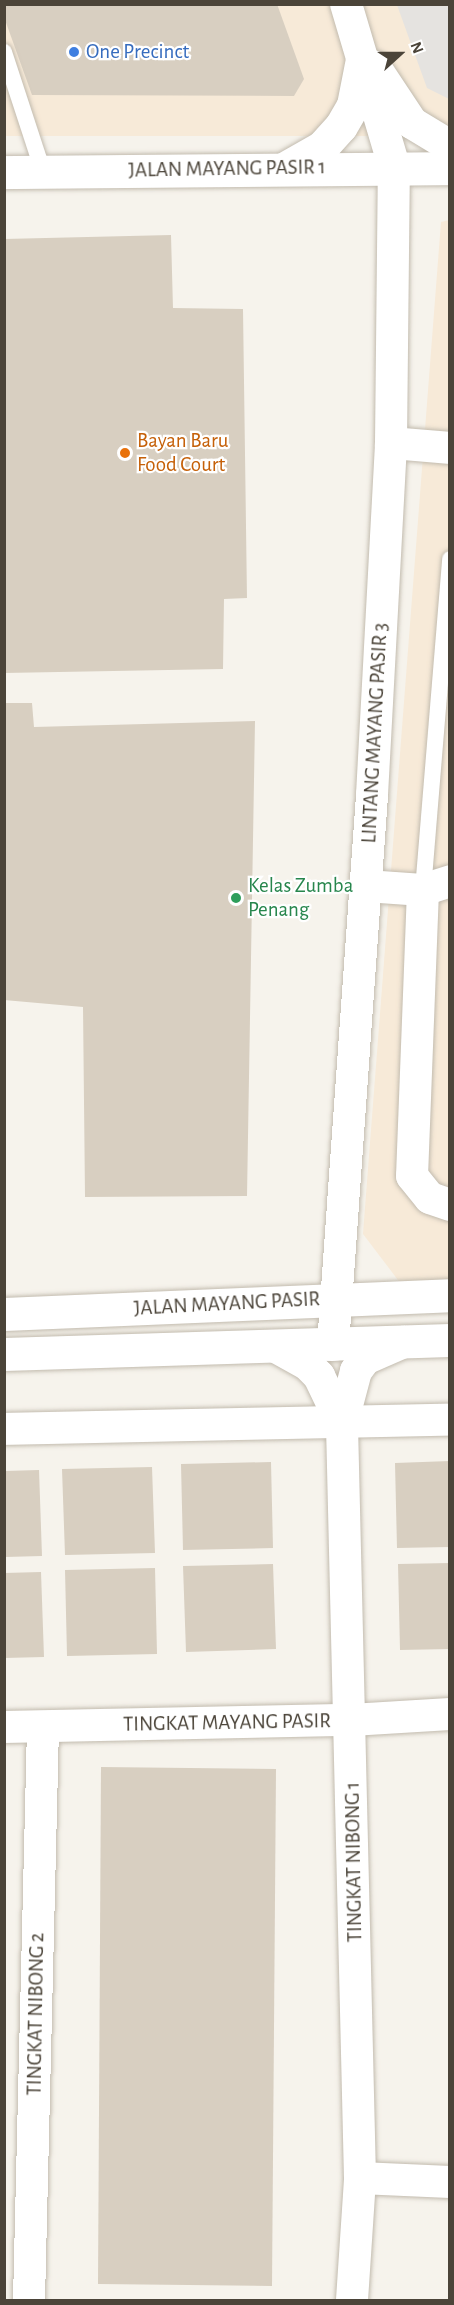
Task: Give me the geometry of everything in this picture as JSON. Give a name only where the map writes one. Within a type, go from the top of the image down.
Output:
[{"type":"street","points":[[346,4],[359,47],[412,123],[450,146]]},
{"type":"street","points":[[283,169],[322,147],[341,126],[353,105],[359,47]]},
{"type":"street","name":"LINTANG MAYANG PASIR 3","points":[[333,1345],[334,1298],[366,886],[391,442],[394,166],[359,47]]},
{"type":"street","name":"JALAN MAYANG PASIR 1","points":[[4,172],[394,166],[450,168]]},
{"type":"street","points":[[391,442],[450,448]]},
{"type":"street","points":[[366,886],[436,886],[412,1176],[430,1198],[450,1205]]},
{"type":"street","name":"JALAN MAYANG PASIR","points":[[4,1314],[334,1298],[450,1295]]},
{"type":"street","points":[[342,1424],[360,1365],[407,1340]]},
{"type":"street","name":"JALAN MAYANG PASIR","points":[[4,1354],[450,1340]]},
{"type":"street","points":[[276,1347],[308,1365],[319,1376],[342,1424]]},
{"type":"street","points":[[4,1429],[342,1424],[450,1420]]},
{"type":"street","name":"TINGKAT NIBONG 1","points":[[342,1424],[351,1720],[360,2178],[352,2301]]},
{"type":"street","name":"TINGKAT MAYANG PASIR","points":[[4,1727],[351,1720],[450,1714]]},
{"type":"street","name":"TINGKAT NIBONG 2","points":[[29,2301],[44,1727]]},
{"type":"street","points":[[360,2178],[450,2182]]},
{"type":"lane","points":[[4,52],[44,171]]},
{"type":"lane","points":[[436,886],[450,559]]},
{"type":"shaded area","points":[[4,5],[449,5],[449,136],[5,136]]},
{"type":"shaded area","points":[[397,5],[449,5],[449,99],[427,88]]},
{"type":"shaded area","points":[[449,220],[449,1282],[401,1284],[363,1234],[441,222]]},
{"type":"building","points":[[4,4],[277,4],[304,79],[294,96],[32,95],[4,17]]},
{"type":"building","name":"Bayan Baru Food Court","points":[[171,235],[173,308],[243,309],[247,598],[224,599],[223,669],[4,673],[4,239]]},
{"type":"building","points":[[4,703],[32,703],[34,727],[255,721],[247,1196],[85,1197],[83,1007],[4,1000]]},
{"type":"building","points":[[450,1461],[450,1547],[397,1548],[395,1463]]},
{"type":"building","points":[[271,1462],[273,1548],[183,1550],[181,1464]]},
{"type":"building","points":[[152,1467],[155,1553],[65,1555],[62,1469]]},
{"type":"building","points":[[39,1470],[42,1556],[5,1557],[5,1471]]},
{"type":"building","points":[[450,1563],[450,1649],[400,1650],[398,1564]]},
{"type":"building","points":[[273,1564],[276,1649],[186,1652],[183,1566]]},
{"type":"building","points":[[155,1568],[157,1654],[67,1656],[65,1570]]},
{"type":"building","points":[[41,1572],[44,1657],[4,1658],[4,1573]]},
{"type":"building","points":[[101,1767],[276,1769],[272,2286],[98,2284]]},
{"type":"place","name":"One Precinct","points":[[74,52]]},
{"type":"place","name":"Bayan Baru Food Court","points":[[125,453]]},
{"type":"place","name":"Kelas Zumba Penang","points":[[236,898]]}]
